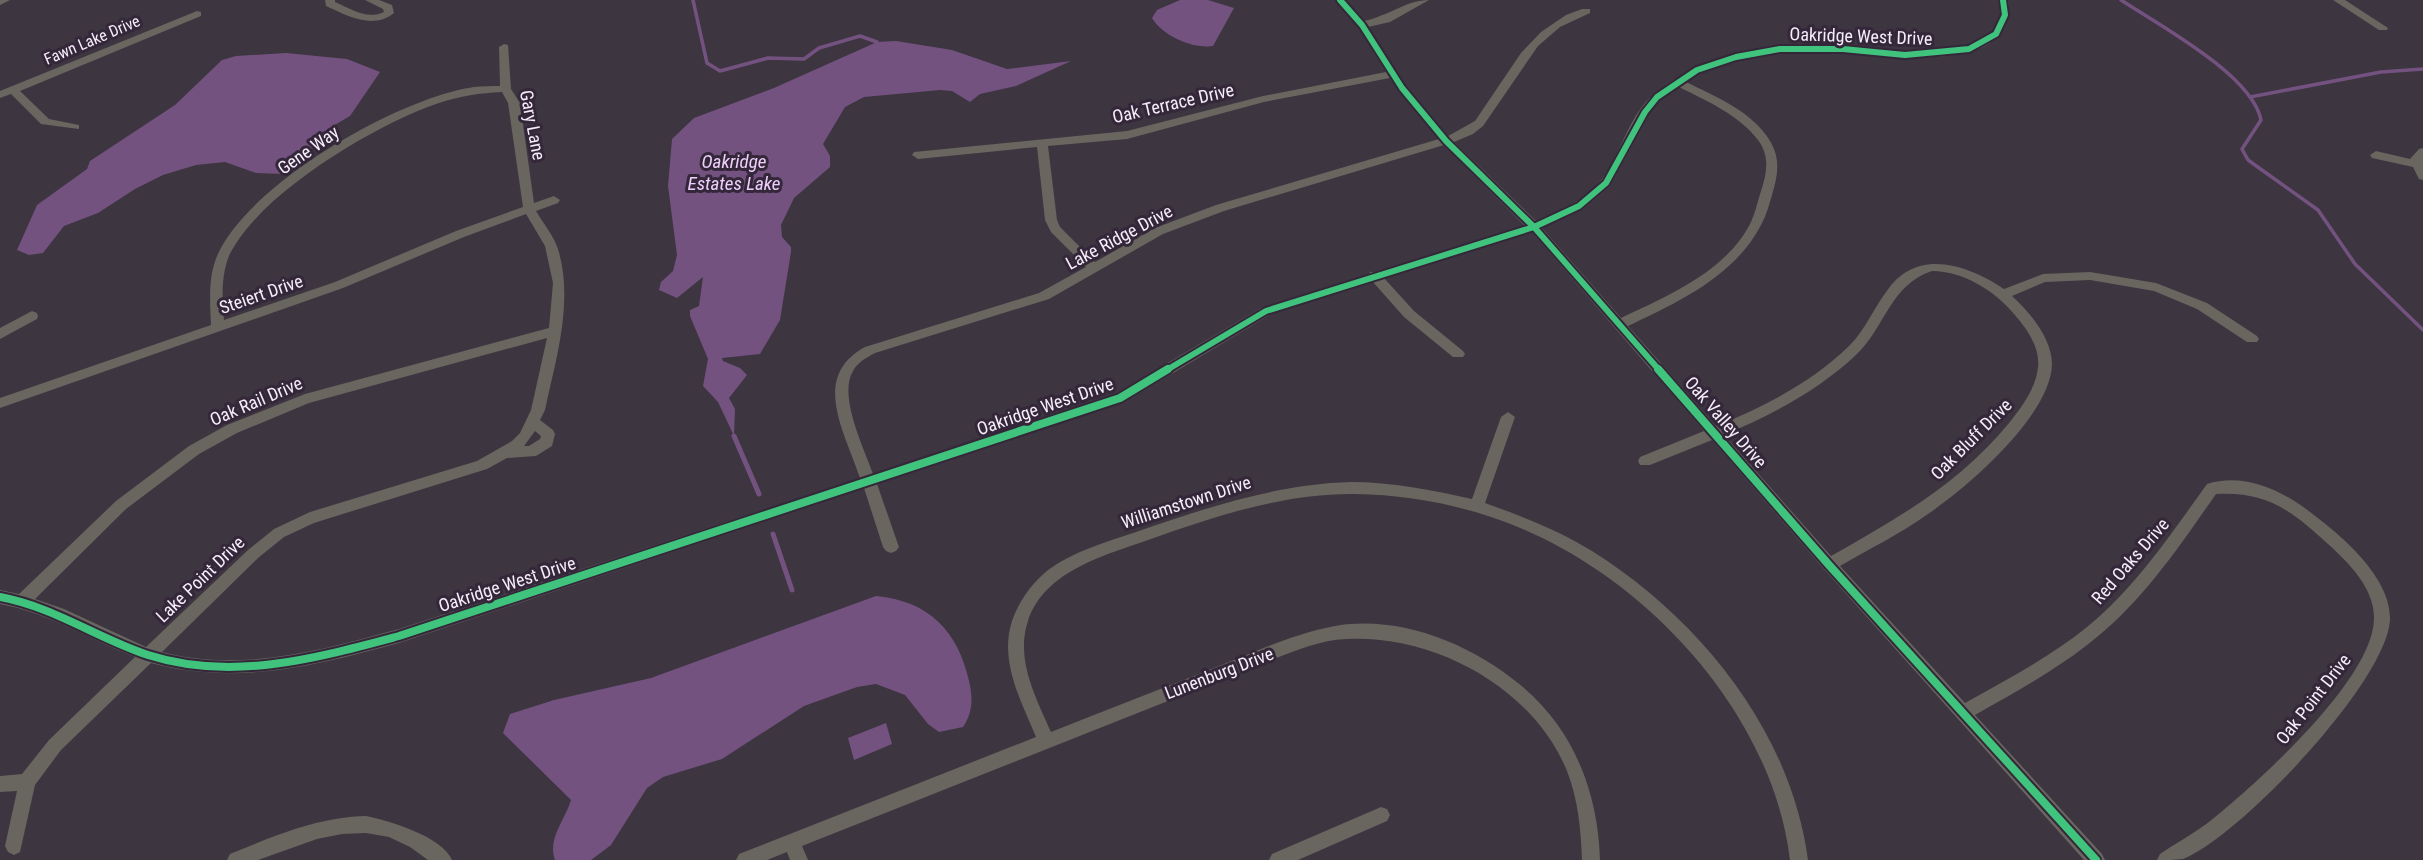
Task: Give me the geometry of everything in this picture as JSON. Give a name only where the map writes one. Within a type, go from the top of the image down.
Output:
[{"type":"street","points":[[0,2],[5,0]]},
{"type":"street","points":[[330,0],[330,4],[372,20],[389,13],[388,7],[370,0]]},
{"type":"street","name":"Oak Valley Drive","points":[[1340,0],[1362,25],[1392,74],[1446,141],[1534,227],[1829,565],[1965,712],[2096,860]]},
{"type":"street","points":[[1362,25],[1386,20],[1424,0]]},
{"type":"street","name":"Oakridge West Drive","points":[[0,597],[23,600],[57,611],[149,655],[191,664],[238,667],[319,658],[400,636],[1120,398],[1266,311],[1534,227],[1579,206],[1606,183],[1645,112],[1657,97],[1678,82],[1715,63],[1780,49],[1843,49],[1905,55],[1961,51],[1996,34],[2005,15],[2003,0]]},
{"type":"street","points":[[2338,0],[2383,28]]},
{"type":"street","name":"Lake Ridge Drive","points":[[891,547],[842,403],[842,380],[854,359],[886,343],[1044,296],[1159,232],[1220,208],[1446,141],[1470,131],[1481,121],[1517,65],[1541,36],[1563,18],[1586,11]]},
{"type":"street","name":"Fawn Lake Drive","points":[[0,95],[197,14]]},
{"type":"street","name":"Gary Lane","points":[[504,47],[506,89],[514,103],[529,209]]},
{"type":"street","name":"Oak Terrace Drive","points":[[918,155],[1127,135],[1263,99],[1392,74]]},
{"type":"street","points":[[1620,324],[1681,294],[1713,272],[1739,248],[1756,225],[1772,174],[1770,149],[1762,137],[1735,115],[1678,82]]},
{"type":"street","name":"Gene Way","points":[[218,328],[216,299],[223,256],[245,224],[281,190],[341,146],[395,118],[462,93],[506,89]]},
{"type":"street","points":[[13,90],[45,122],[75,127]]},
{"type":"street","points":[[1042,143],[1051,220],[1055,229],[1094,268]]},
{"type":"street","points":[[2423,152],[2416,159],[2423,176]]},
{"type":"street","points":[[2376,155],[2417,164]]},
{"type":"street","name":"Steiert Drive","points":[[0,403],[339,285],[554,200]]},
{"type":"street","name":"Lake Point Drive","points":[[14,846],[27,782],[55,745],[279,533],[310,518],[467,471],[506,452],[525,436],[533,422],[555,331],[559,289],[551,246],[529,209]]},
{"type":"street","points":[[1646,461],[1780,404],[1856,348],[1897,284],[1912,272],[1935,267],[1964,274],[2004,294],[2043,278],[2090,276],[2156,287],[2202,306],[2252,339]]},
{"type":"street","points":[[1374,275],[1409,314],[1458,354]]},
{"type":"street","name":"Oak Bluff Drive","points":[[1829,565],[1950,490],[2023,418],[2040,388],[2045,366],[2038,338],[2004,294]]},
{"type":"street","points":[[0,334],[32,316]]},
{"type":"street","name":"Oak Rail Drive","points":[[23,600],[121,505],[194,450],[232,429],[305,400],[555,331]]},
{"type":"street","points":[[1476,506],[1508,417]]},
{"type":"street","name":"Lake Point Drive","points":[[506,452],[531,452],[547,442],[548,434],[533,422]]},
{"type":"street","name":"Red Oaks Drive","points":[[1965,712],[2043,665],[2106,619],[2173,544],[2212,488],[2245,487],[2286,503],[2320,527]]},
{"type":"street","name":"Williamstown Drive","points":[[1046,740],[1018,670],[1016,645],[1020,621],[1032,597],[1062,567],[1229,505],[1297,492],[1356,488],[1405,492],[1476,506],[1527,523],[1572,546],[1641,595],[1705,656],[1744,712],[1779,777],[1799,860]]},
{"type":"street","name":"Oak Point Drive","points":[[2166,860],[2215,828],[2304,747],[2356,680],[2374,651],[2382,621],[2374,586],[2355,561],[2320,527]]},
{"type":"street","name":"Lunenburg Drive","points":[[746,860],[1303,641],[1345,632],[1389,633],[1433,643],[1476,662],[1506,683],[1536,710],[1562,744],[1580,783],[1591,829],[1591,860]]},
{"type":"street","points":[[0,784],[27,782]]},
{"type":"street","points":[[1278,860],[1381,815]]},
{"type":"street","points":[[236,860],[321,829],[358,823],[390,827],[421,841],[443,860]]},
{"type":"street","points":[[792,842],[799,860]]},
{"type":"water","points":[[1180,0],[1208,0],[1234,8],[1213,46],[1179,40],[1163,30],[1152,18],[1157,10]]},
{"type":"water","name":"Oakridge Estates Lake","points":[[896,41],[952,50],[1007,69],[1071,61],[1016,86],[980,94],[970,102],[952,91],[940,90],[864,97],[845,107],[823,144],[830,156],[830,167],[794,198],[781,225],[782,237],[791,247],[791,252],[780,320],[760,354],[722,358],[747,375],[729,398],[735,409],[734,436],[718,402],[703,386],[708,359],[690,310],[699,306],[703,277],[677,298],[659,290],[661,282],[673,271],[677,255],[668,186],[672,139],[694,118],[774,88],[877,42]]},
{"type":"water","points":[[286,53],[347,59],[380,72],[350,116],[328,129],[304,157],[283,174],[256,173],[225,162],[196,165],[163,175],[98,213],[64,226],[43,253],[29,255],[17,250],[37,205],[87,169],[90,161],[175,105],[222,60],[236,56]]},
{"type":"water","points":[[876,596],[911,604],[926,612],[949,633],[964,663],[970,687],[970,710],[963,727],[939,732],[928,724],[905,695],[876,684],[857,687],[804,706],[722,759],[663,777],[647,788],[611,845],[591,860],[555,860],[555,837],[571,800],[503,733],[510,714],[554,700],[651,678]]},
{"type":"water","points":[[886,723],[892,744],[854,760],[848,738]]},
{"type":"waterway","points":[[693,0],[707,63],[720,71],[768,58],[804,59],[819,48],[860,36],[877,42]]},
{"type":"waterway","points":[[2121,0],[2202,52],[2241,86],[2254,103],[2261,120],[2242,149],[2248,160],[2318,210],[2355,264],[2423,330]]},
{"type":"waterway","points":[[2250,97],[2381,72],[2423,69]]},
{"type":"waterway","points":[[734,436],[759,494]]},
{"type":"waterway","points":[[773,534],[792,590]]},
{"type":"cycle path","points":[[1340,0],[1362,25],[1402,88],[1446,141],[1534,227],[1829,565],[2096,860]]},
{"type":"cycle path","points":[[0,597],[59,614],[148,655],[211,667],[275,665],[399,636],[1120,398],[1266,311],[1534,227],[1579,206],[1606,183],[1645,112],[1657,97],[1697,70],[1736,57],[1780,49],[1843,49],[1905,55],[1950,53],[1969,49],[1996,34],[2005,15],[2003,0]]}]
